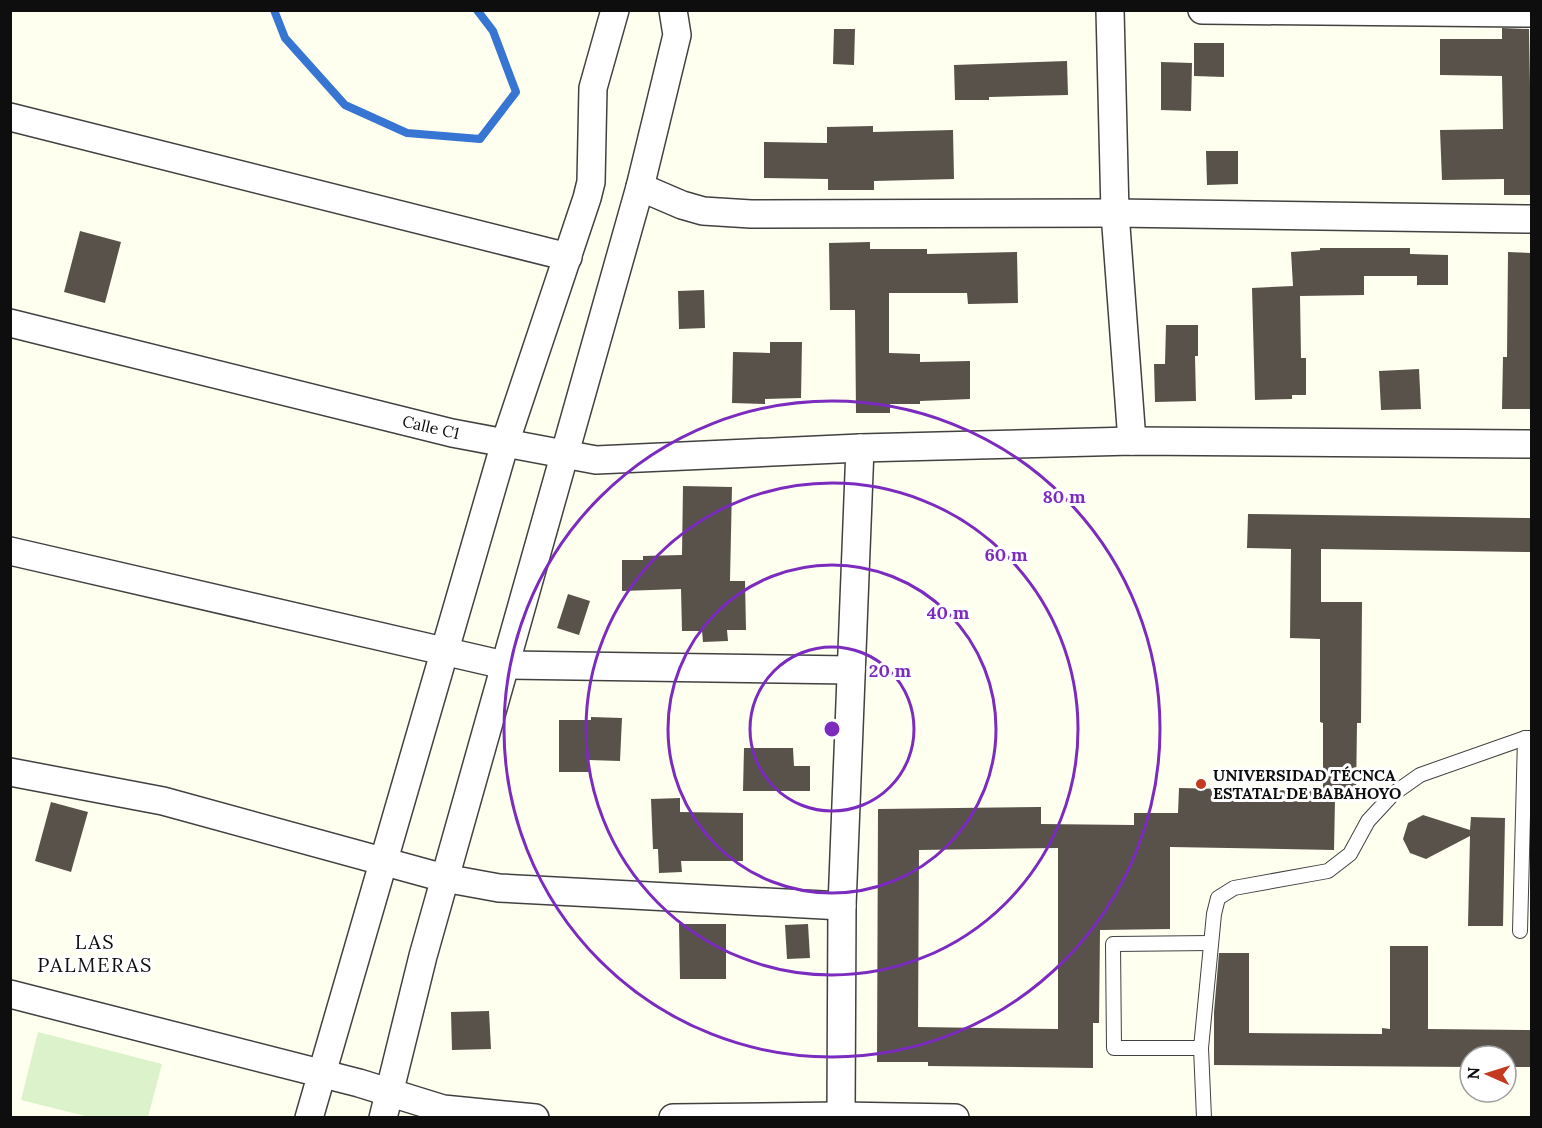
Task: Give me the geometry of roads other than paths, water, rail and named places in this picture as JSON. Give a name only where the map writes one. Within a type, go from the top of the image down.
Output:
[{"type":"street","points":[[309,1118],[505,443],[591,182],[593,88],[615,10]]},
{"type":"street","points":[[386,1105],[444,878],[640,187],[677,35],[673,10]]},
{"type":"street","points":[[1110,10],[1115,213],[1132,441]]},
{"type":"street","points":[[1202,10],[1532,13]]},
{"type":"street","points":[[10,117],[568,257]]},
{"type":"street","points":[[640,187],[682,205],[703,211],[743,214],[1115,213],[1532,219]]},
{"type":"street","name":"Calle C1","points":[[10,323],[452,433],[596,460],[860,448],[1132,441],[1532,444]]},
{"type":"street","points":[[841,1116],[842,906],[860,448]]},
{"type":"street","points":[[10,551],[504,665],[851,669]]},
{"type":"street","points":[[10,772],[163,801],[444,878],[499,888],[842,906]]},
{"type":"street","points":[[10,994],[321,1073],[386,1105],[535,1118]]},
{"type":"street","points":[[673,1118],[841,1116],[955,1118]]},
{"type":"lane","points":[[1204,1118],[1201,1048],[1214,914],[1218,898],[1234,888],[1328,871],[1350,854],[1368,821],[1393,794],[1420,775],[1528,738],[1520,931]]},
{"type":"lane","points":[[1201,1048],[1114,1048],[1113,944],[1211,943]]},
{"type":"waterway","points":[[274,10],[285,38],[345,105],[407,133],[480,139],[516,92],[493,31],[477,10]]},
{"type":"place","name":"UNIVERSIDAD TÉCNCA ESTATAL DE BABAHOYO","points":[[1201,784]]},
{"type":"district","name":"LAS PALMERAS","points":[[95,952]]}]
